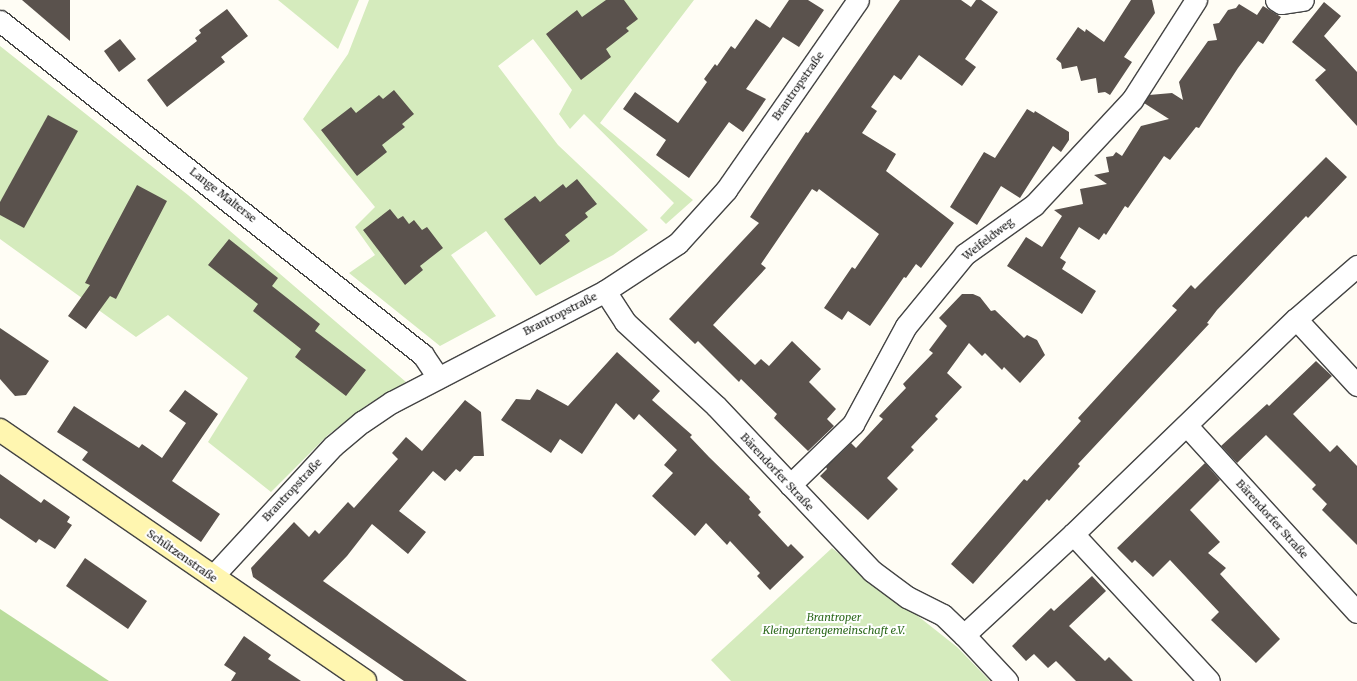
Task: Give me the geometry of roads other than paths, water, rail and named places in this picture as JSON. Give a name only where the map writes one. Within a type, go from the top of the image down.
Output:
[{"type":"street","name":"Brantropstraße","points":[[213,576],[334,446],[392,402],[605,291],[678,243],[713,207],[858,0]]},
{"type":"street","name":"Weifeldweg","points":[[790,485],[853,424],[906,326],[965,254],[1034,205],[1132,100],[1196,0]]},
{"type":"street","points":[[1276,0],[1281,3],[1303,0]]},
{"type":"street","name":"Lange Malterse","points":[[0,21],[423,355],[438,377]]},
{"type":"street","points":[[964,635],[1187,426],[1296,319],[1357,266]]},
{"type":"street","name":"Bärendorfer Straße","points":[[605,291],[625,322],[716,406],[872,571],[907,596],[943,615],[1007,681]]},
{"type":"street","points":[[1296,319],[1357,385]]},
{"type":"street","name":"Bärendorfer Straße","points":[[1187,426],[1357,612]]},
{"type":"street","name":"Schützenstraße","points":[[0,430],[365,681]]},
{"type":"street","points":[[1073,534],[1209,681]]},
{"type":"park label","name":"Brantroper Kleingartengemeinschaft e.V.","points":[[834,624]]}]
